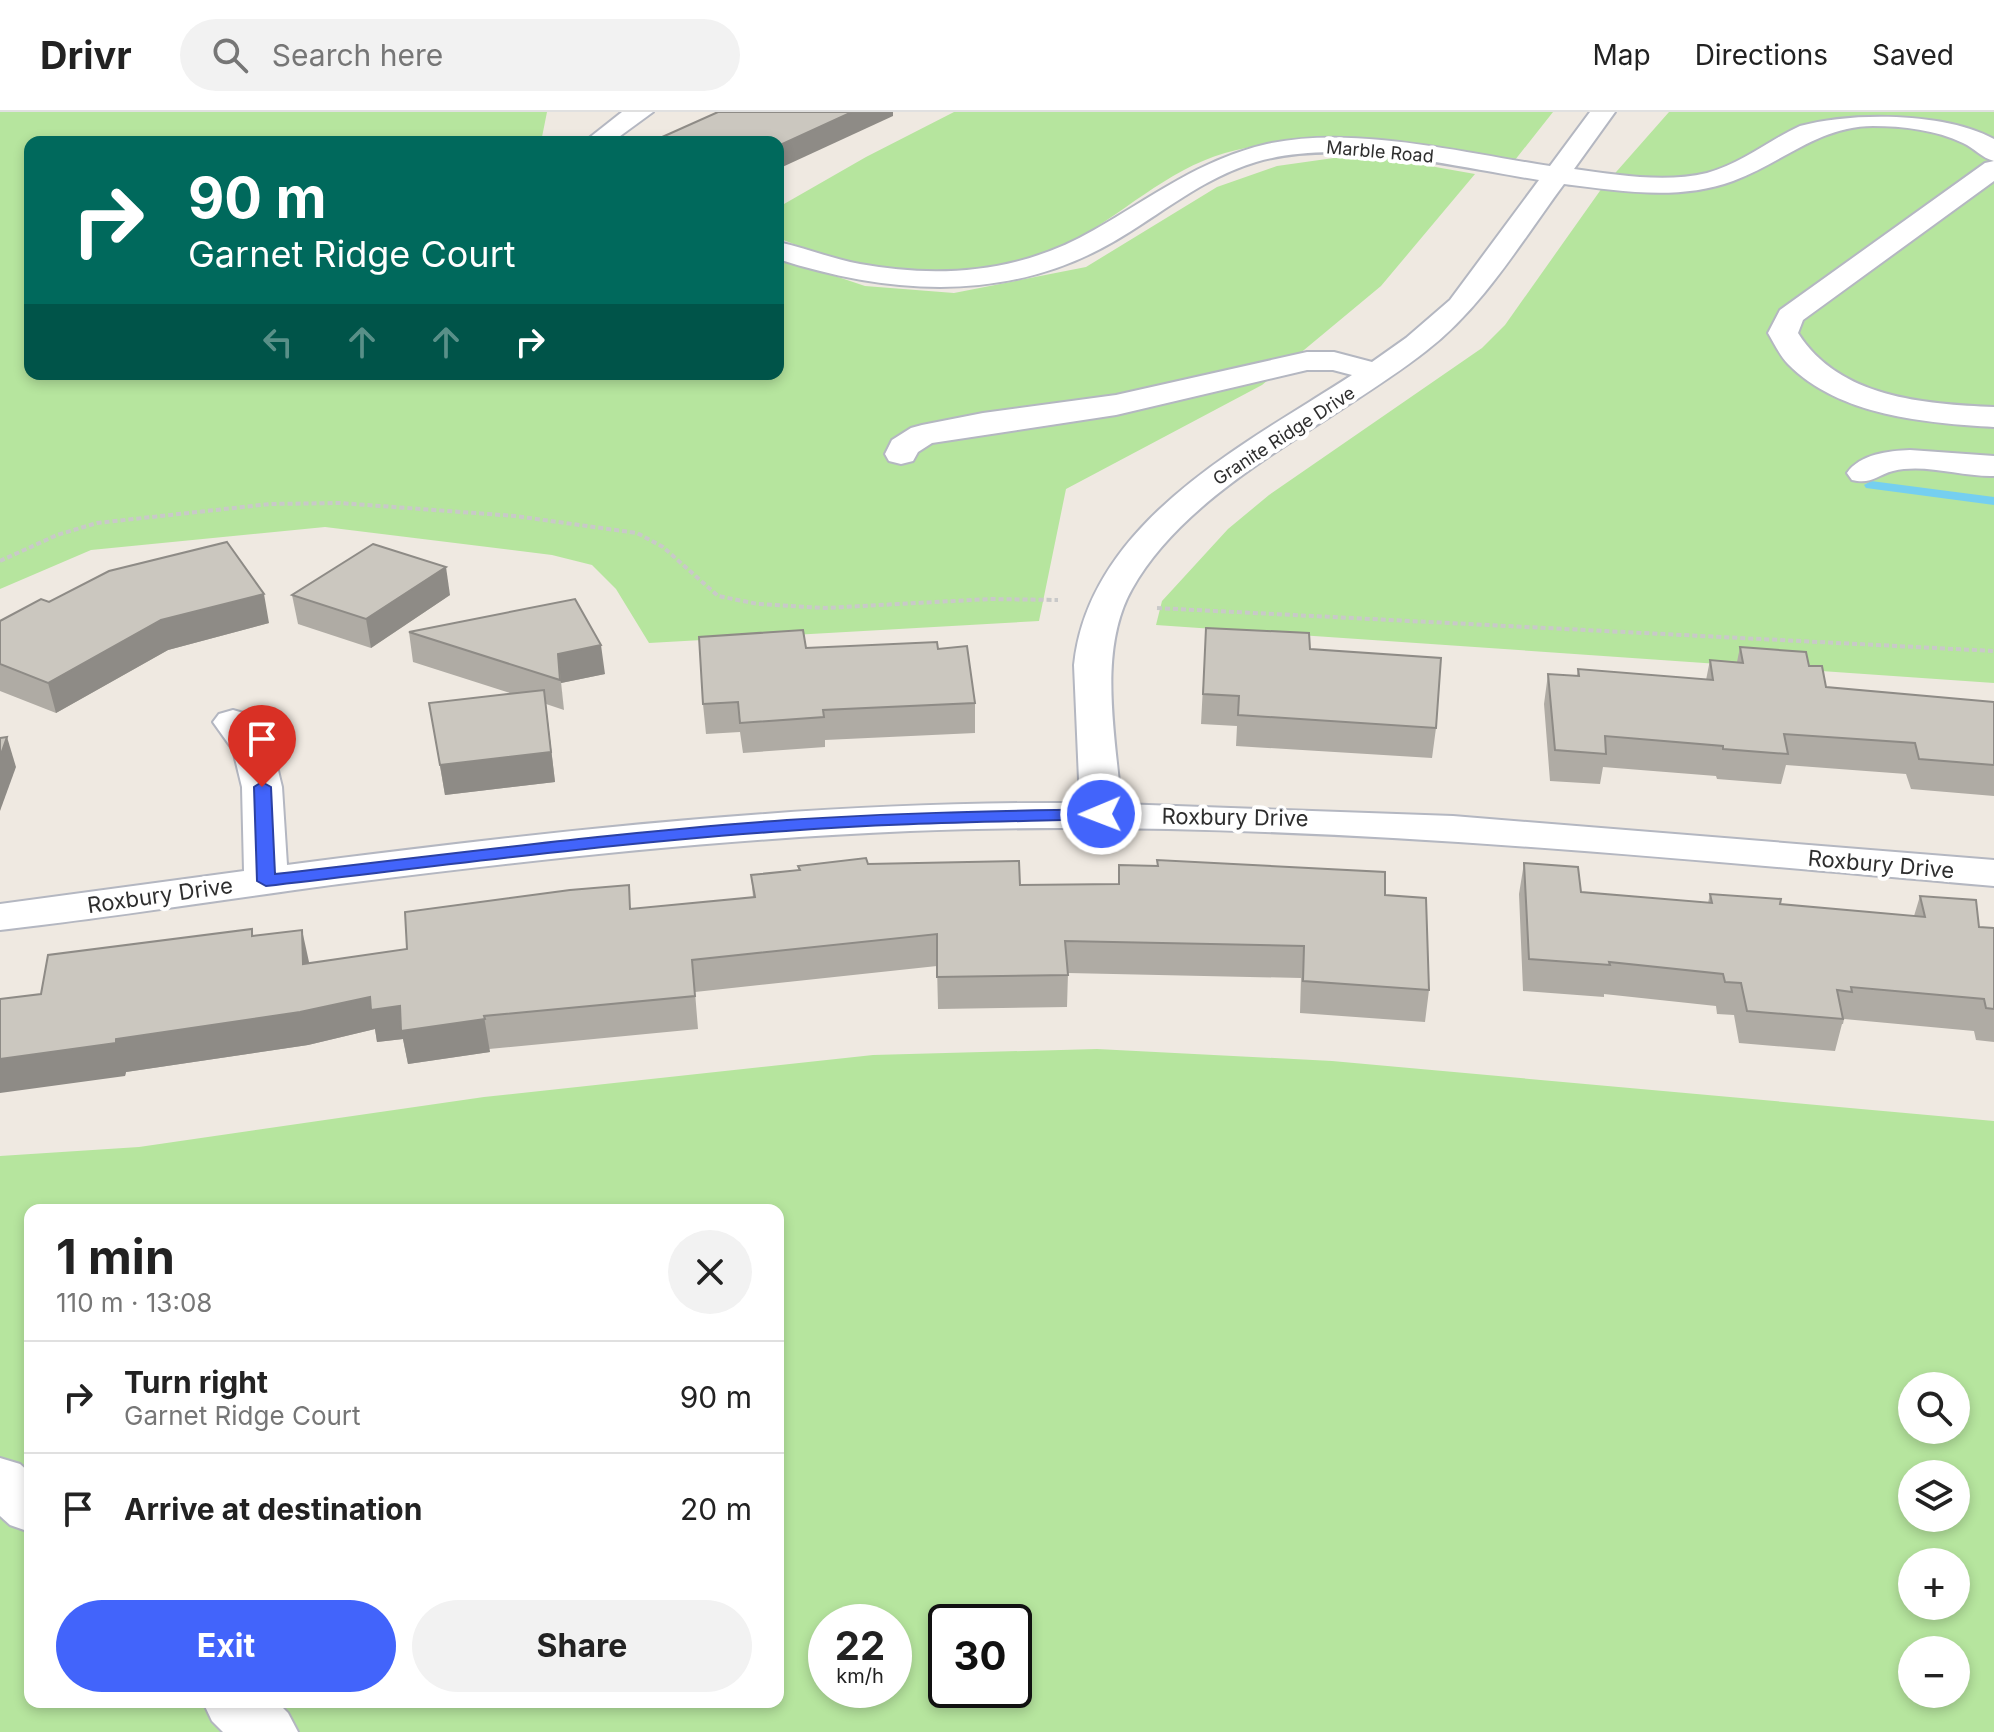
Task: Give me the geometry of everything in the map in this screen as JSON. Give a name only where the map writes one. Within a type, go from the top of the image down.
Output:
[{"type":"street","points":[[604,136],[641,112]]},
{"type":"street","name":"Granite Ridge Drive","points":[[1101,814],[1093,688],[1095,643],[1105,604],[1125,565],[1157,529],[1205,487],[1379,373],[1435,332],[1460,306],[1603,112]]},
{"type":"street","name":"Marble Road","points":[[784,252],[843,270],[883,277],[927,280],[1005,275],[1076,253],[1214,166],[1240,157],[1305,147],[1380,148],[1642,185],[1680,184],[1736,172],[1810,130],[1834,122],[1863,119],[1922,123],[1953,130],[1989,146],[1994,153]]},
{"type":"street","points":[[1994,169],[1790,316],[1783,333],[1791,353],[1812,372],[1842,387],[1916,409],[1994,417]]},
{"type":"street","points":[[901,454],[904,447],[922,435],[983,423],[1116,405],[1307,361],[1334,361],[1379,373]]},
{"type":"street","points":[[1864,473],[1876,462],[1911,460],[1994,466]]},
{"type":"street","points":[[233,722],[253,750],[262,787],[266,881]]},
{"type":"street","name":"Roxbury Drive","points":[[0,917],[266,881],[566,846],[809,824],[1101,814],[1321,819],[1994,873]]},
{"type":"street","points":[[0,1480],[24,1503]]},
{"type":"street","points":[[240,1708],[266,1732]]},
{"type":"path","points":[[0,561],[57,535],[97,523],[270,504],[340,503],[515,516],[637,533],[663,547],[718,596],[758,604],[840,608],[990,599],[1059,600]]},
{"type":"path","points":[[1152,608],[1994,651]]},
{"type":"green space","points":[[0,112],[547,112],[542,136],[24,136],[24,380],[784,380],[784,259],[865,286],[954,293],[1086,267],[1217,187],[1277,166],[1362,154],[1475,174],[1381,286],[1262,385],[1066,489],[1039,621],[649,643],[616,589],[592,565],[552,555],[325,527],[91,550],[0,589]]},
{"type":"green space","points":[[954,112],[1553,112],[1515,160],[1407,145],[1333,140],[1260,145],[1225,153],[1183,170],[1068,244],[1014,264],[956,272],[868,267],[833,259],[784,240],[784,204]]},
{"type":"green space","points":[[1669,112],[1994,112],[1994,683],[1156,625],[1162,601],[1228,529],[1269,495],[1482,348],[1505,325],[1602,188]]},
{"type":"green space","points":[[1097,1049],[1332,1061],[1994,1121],[1994,1732],[0,1732],[0,1156],[139,1147],[484,1097],[873,1055]]},
{"type":"building","points":[[718,112],[852,112],[784,143],[784,136],[664,136]]},
{"type":"building","points":[[227,542],[264,594],[161,620],[48,683],[0,664],[0,621],[41,599],[49,602],[109,571]]},
{"type":"building","points":[[373,544],[446,567],[366,619],[292,595]]},
{"type":"building","points":[[575,599],[601,645],[558,654],[560,680],[409,632]]},
{"type":"building","points":[[1206,628],[1309,633],[1310,649],[1441,658],[1436,728],[1238,715],[1239,696],[1203,694]]},
{"type":"building","points":[[803,630],[806,648],[937,642],[938,649],[967,646],[975,703],[823,710],[824,717],[740,723],[738,702],[703,704],[699,637]]},
{"type":"building","points":[[1740,647],[1806,652],[1809,666],[1822,666],[1826,687],[1994,702],[1994,765],[1919,759],[1915,743],[1784,734],[1788,754],[1605,736],[1606,754],[1555,750],[1548,674],[1579,676],[1578,669],[1713,680],[1710,660],[1743,663]]},
{"type":"building","points":[[544,690],[551,752],[440,765],[429,703]]},
{"type":"building","points":[[7,737],[0,757],[0,738]]},
{"type":"building","points":[[866,858],[868,864],[1019,861],[1020,885],[1119,884],[1119,865],[1158,866],[1157,860],[1385,872],[1385,895],[1426,898],[1429,990],[1303,981],[1304,946],[1065,941],[1068,975],[937,977],[937,934],[692,960],[695,996],[484,1016],[485,1019],[401,1031],[400,1006],[371,1010],[370,997],[300,1012],[116,1039],[116,1043],[0,1059],[0,999],[41,994],[48,955],[252,929],[252,936],[302,930],[303,964],[407,949],[405,912],[629,885],[630,909],[755,897],[751,875]]},
{"type":"building","points":[[1524,863],[1578,867],[1581,892],[1712,903],[1710,894],[1781,899],[1780,904],[1925,917],[1920,896],[1976,900],[1979,927],[1994,928],[1994,1009],[1986,1008],[1984,999],[1851,987],[1852,992],[1837,990],[1843,1019],[1747,1011],[1741,983],[1725,982],[1723,974],[1609,962],[1610,965],[1529,959]]},
{"type":"waterway","points":[[1871,485],[1994,501]]},
{"type":"route","points":[[262,787],[266,881],[566,846],[784,826],[912,818],[1101,814]]}]
